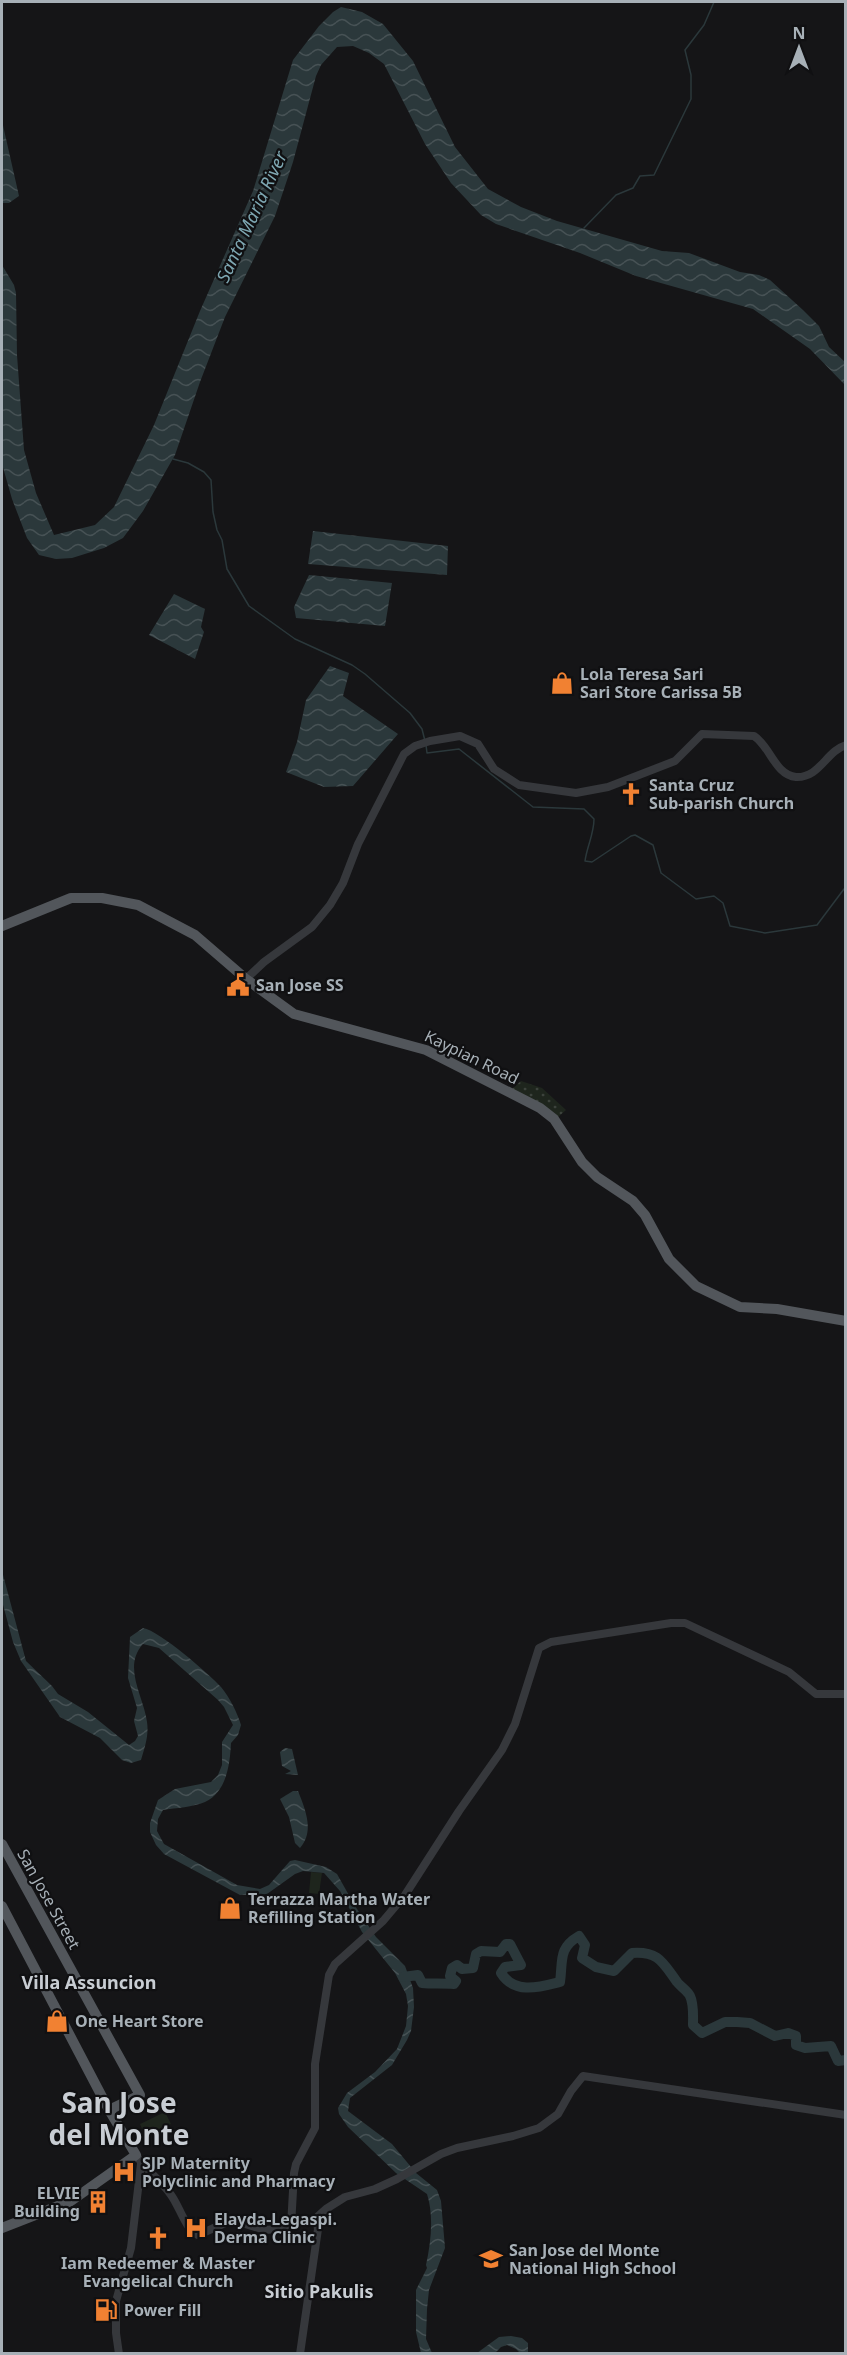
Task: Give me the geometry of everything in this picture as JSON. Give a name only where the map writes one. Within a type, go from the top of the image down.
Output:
[{"type":"main road","name":"Kaypian Road","points":[[2,926],[71,898],[102,898],[138,905],[195,935],[246,980],[294,1014],[426,1050],[540,1108],[554,1119],[582,1162],[597,1177],[633,1201],[645,1215],[669,1259],[696,1286],[740,1307],[777,1309],[846,1320]]},
{"type":"main road","name":"San Jose Street","points":[[2,1844],[140,2095],[109,2110]]},
{"type":"main road","points":[[2,1906],[109,2110],[139,2159],[71,2201],[2,2228]]},
{"type":"street","points":[[246,980],[264,962],[312,927],[330,905],[343,883],[358,844],[404,754],[415,746],[460,736],[478,744],[494,769],[519,786],[576,793],[608,787],[675,761],[702,734],[754,736],[760,740],[779,767],[787,774],[796,777],[815,771],[831,753],[846,745]]},
{"type":"street","points":[[291,2226],[291,2197],[296,2164],[315,2128],[315,2064],[328,1975],[335,1964],[383,1921],[405,1895],[459,1811],[502,1750],[515,1724],[538,1648],[544,1644],[671,1623],[685,1623],[789,1672],[816,1694],[846,1694]]},
{"type":"street","points":[[139,2159],[171,2195],[195,2234],[198,2235],[232,2220],[265,2230],[291,2226],[316,2218],[345,2197],[375,2189],[457,2148],[539,2128],[558,2114],[583,2076],[846,2115]]},
{"type":"street","points":[[118,2354],[116,2301],[131,2248],[139,2159]]},
{"type":"street","points":[[300,2354],[318,2229],[316,2218]]},
{"type":"shaded area","points":[[521,1081],[542,1088],[566,1110],[557,1118],[512,1089]]},
{"type":"shaded area","points":[[311,1872],[322,1873],[319,1894],[309,1893]]},
{"type":"shaded area","points":[[165,2112],[171,2124],[145,2136],[140,2124]]},
{"type":"water","name":"Santa Maria River","points":[[341,7],[362,12],[383,24],[413,61],[455,147],[488,189],[521,207],[557,221],[662,251],[689,253],[740,272],[759,275],[770,280],[819,326],[829,347],[845,362],[845,385],[810,349],[753,309],[636,276],[580,253],[496,224],[481,215],[451,183],[425,144],[384,64],[369,53],[353,46],[337,47],[321,65],[316,76],[293,162],[275,216],[225,317],[175,455],[143,511],[123,538],[104,548],[72,558],[56,559],[39,555],[27,538],[2,464],[2,265],[16,293],[17,355],[24,450],[36,493],[54,535],[95,525],[114,507],[154,425],[200,311],[253,191],[293,60],[319,26]]},
{"type":"water","points":[[2,121],[19,196],[9,203],[2,203]]},
{"type":"water","points":[[313,531],[448,546],[447,575],[308,564]]},
{"type":"water","points":[[309,575],[392,583],[385,626],[296,618],[294,607]]},
{"type":"water","points":[[174,594],[205,609],[201,627],[204,632],[195,659],[149,635]]},
{"type":"water","points":[[330,666],[349,673],[343,696],[398,734],[353,786],[324,787],[286,772],[297,742],[306,700]]},
{"type":"water","points":[[2,1571],[26,1661],[58,1694],[88,1712],[129,1745],[138,1736],[134,1721],[137,1708],[128,1678],[130,1637],[143,1628],[161,1637],[196,1663],[221,1687],[230,1700],[241,1725],[238,1735],[231,1743],[230,1759],[223,1784],[205,1802],[163,1810],[158,1819],[157,1831],[164,1844],[237,1885],[260,1889],[269,1885],[290,1861],[295,1860],[326,1867],[337,1874],[376,1937],[405,1966],[413,1988],[414,2007],[411,2031],[392,2065],[350,2098],[348,2111],[392,2144],[416,2173],[437,2190],[441,2201],[445,2248],[429,2290],[427,2309],[426,2339],[432,2353],[421,2353],[416,2332],[416,2290],[427,2268],[430,2238],[431,2220],[427,2194],[396,2173],[348,2127],[339,2114],[338,2108],[347,2093],[375,2072],[397,2049],[406,2026],[408,2006],[406,1994],[395,1973],[362,1932],[340,1891],[324,1873],[303,1871],[267,1894],[240,1895],[164,1854],[156,1845],[150,1832],[150,1823],[158,1800],[175,1789],[211,1782],[218,1775],[222,1765],[222,1742],[233,1725],[224,1707],[159,1648],[143,1644],[134,1662],[134,1672],[147,1722],[146,1741],[141,1760],[131,1763],[122,1760],[100,1738],[60,1717],[21,1661],[13,1642],[2,1601]]},
{"type":"water","points":[[285,1748],[292,1749],[298,1775],[285,1774],[291,1771],[282,1766],[280,1752]]},
{"type":"water","points":[[293,1791],[298,1791],[308,1827],[305,1841],[300,1848],[295,1843],[289,1817],[280,1799]]},
{"type":"water","points":[[499,2337],[522,2338],[528,2343],[528,2353],[520,2353],[507,2345],[495,2353],[477,2353]]},
{"type":"waterway","points":[[584,228],[616,195],[633,188],[640,176],[654,175],[691,99],[691,75],[685,50],[704,25],[714,2]]},
{"type":"waterway","points":[[173,459],[188,463],[204,472],[211,480],[213,512],[222,540],[227,569],[249,606],[295,639],[352,665],[365,674],[410,713],[422,729],[425,741]]},
{"type":"waterway","points":[[426,745],[427,753],[459,749],[533,807],[584,809],[594,819],[585,861],[592,862],[635,835],[653,845],[661,873],[696,899],[714,896],[723,903],[730,926],[765,933],[817,925],[844,889]]},
{"type":"waterway","points":[[403,1977],[418,1975],[422,1983],[454,1984],[456,1981],[450,1976],[452,1968],[457,1965],[462,1969],[473,1968],[476,1954],[481,1951],[500,1952],[506,1944],[510,1944],[521,1965],[505,1967],[501,1973],[507,1980],[528,1988],[552,1984],[560,1982],[565,1950],[579,1936],[585,1945],[582,1958],[596,1967],[614,1971],[632,1953],[654,1956],[689,1994],[693,2006],[693,2025],[702,2033],[725,2022],[750,2023],[775,2036],[788,2033],[796,2036],[796,2045],[805,2048],[831,2046],[838,2061],[846,2060]]},
{"type":"place","name":"Lola Teresa Sari Sari Store Carissa 5B","points":[[562,683]]},
{"type":"place","name":"Santa Cruz Sub-parish Church","points":[[631,794]]},
{"type":"place","name":"San Jose SS","points":[[238,985]]},
{"type":"place","name":"Terrazza Martha Water Refilling Station","points":[[230,1908]]},
{"type":"place","name":"One Heart Store","points":[[57,2021]]},
{"type":"place","name":"SJP Maternity Polyclinic and Pharmacy","points":[[124,2172]]},
{"type":"place","name":"ELVIE Building","points":[[98,2202]]},
{"type":"place","name":"Elayda-Legaspi. Derma Clinic","points":[[196,2228]]},
{"type":"place","name":"Iam Redeemer & Master Evangelical Church","points":[[158,2238]]},
{"type":"place","name":"San Jose del Monte National High School","points":[[491,2259]]},
{"type":"place","name":"Power Fill","points":[[106,2310]]},
{"type":"district","name":"Villa Assuncion","points":[[89,1983]]},
{"type":"district","name":"San Jose del Monte","points":[[119,2119]]},
{"type":"district","name":"Sitio Pakulis","points":[[319,2292]]}]
